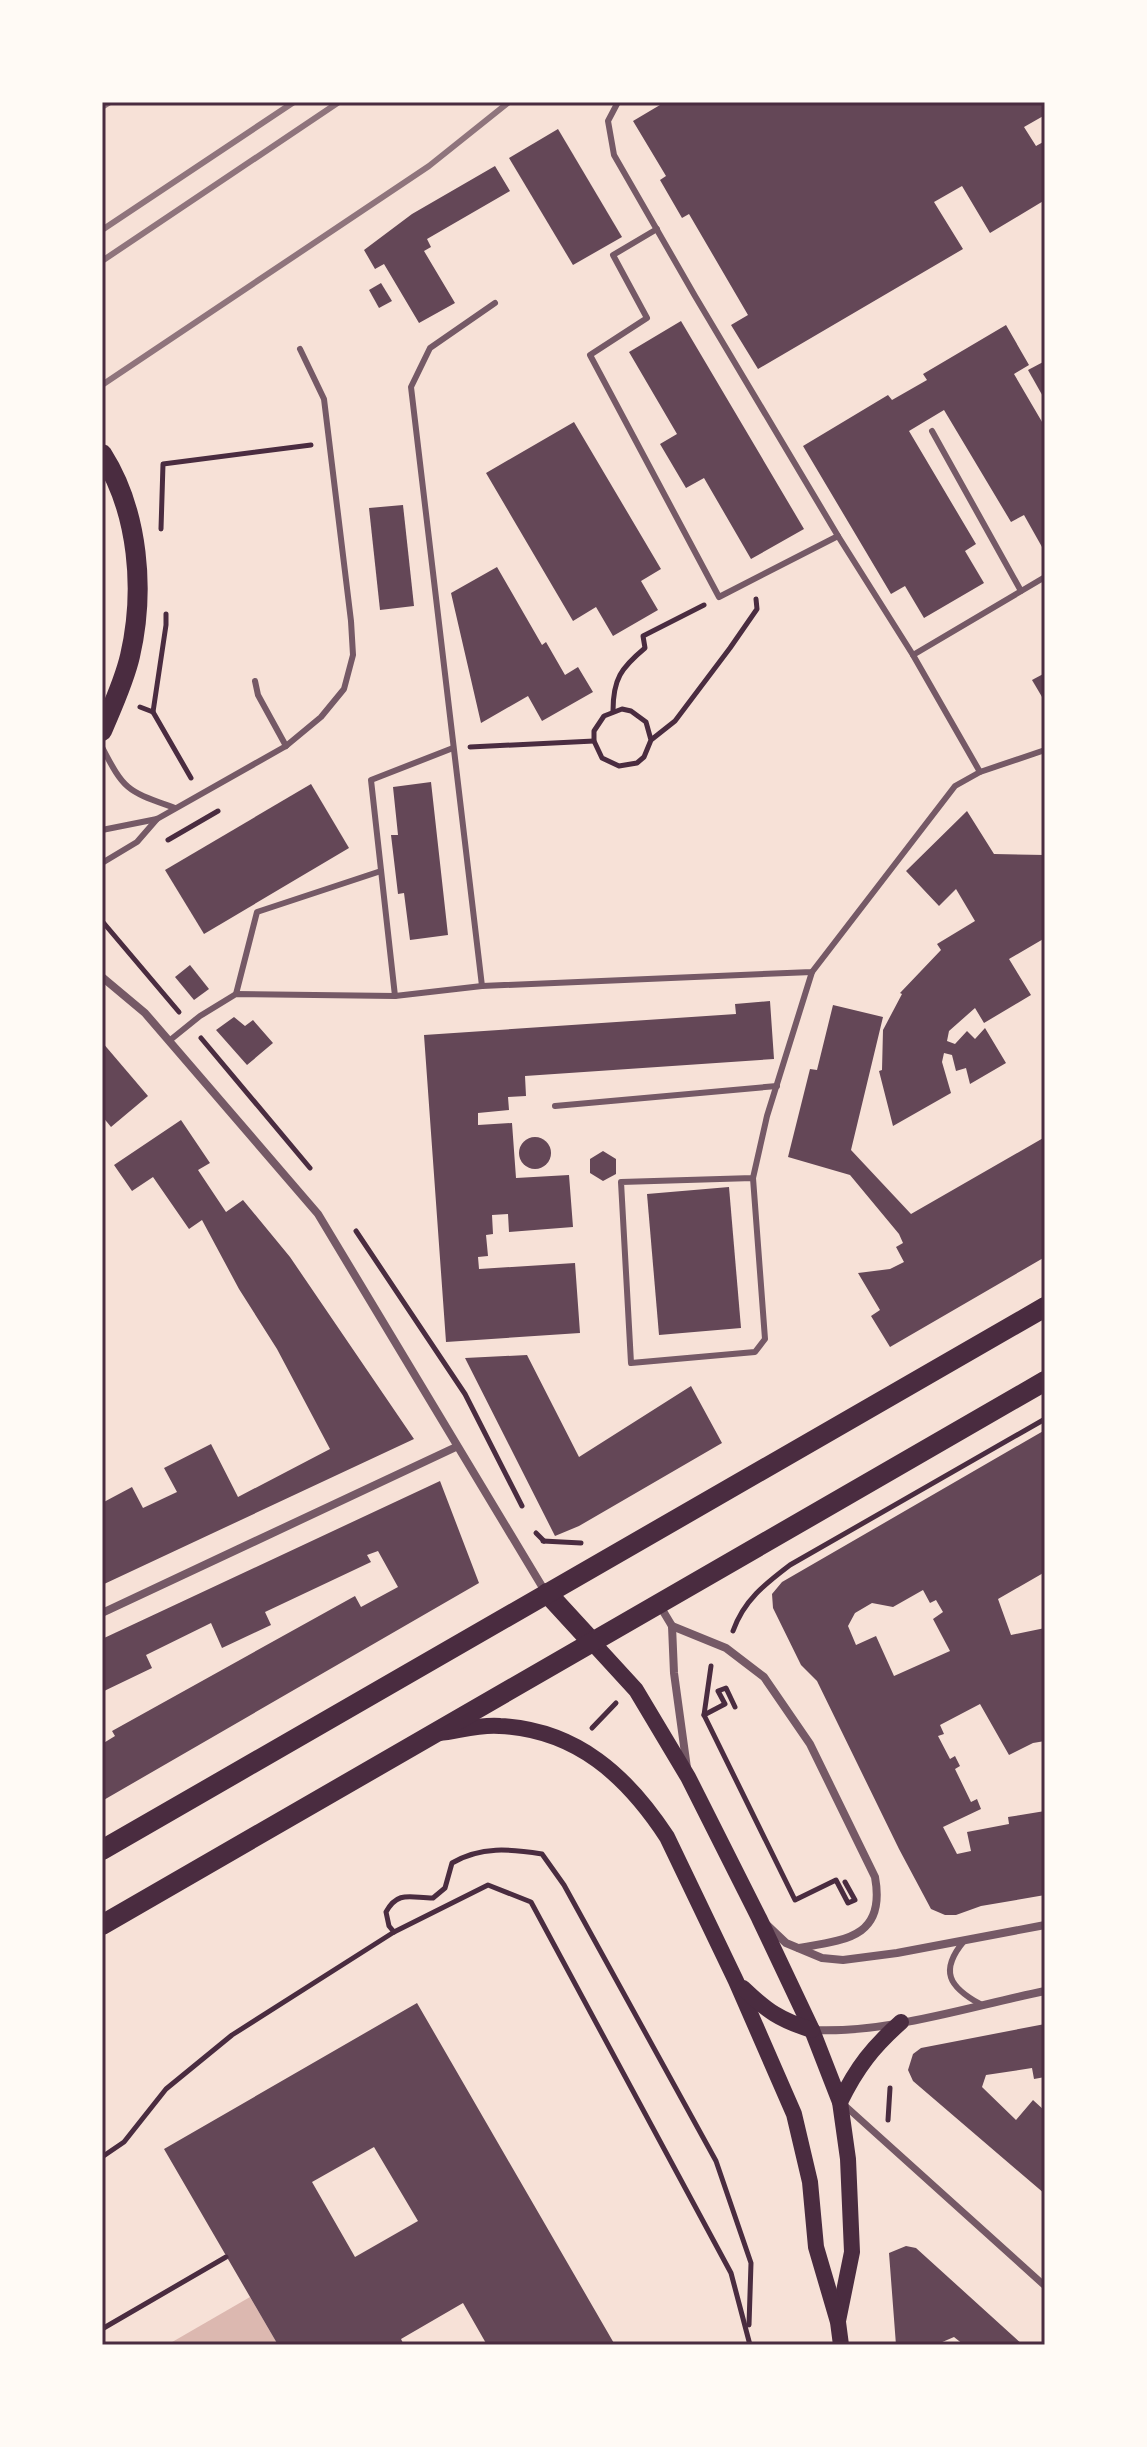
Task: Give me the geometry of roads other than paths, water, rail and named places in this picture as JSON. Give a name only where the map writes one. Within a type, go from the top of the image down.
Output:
[{"type":"main road","points":[[102,454],[121,492],[132,532],[138,601],[129,660],[102,731]]},
{"type":"main road","points":[[102,1850],[1045,1307]]},
{"type":"main road","points":[[102,1925],[1045,1381]]},
{"type":"main road","points":[[547,1593],[636,1690],[688,1777],[812,2030],[840,2102],[848,2159],[852,2252],[838,2322]]},
{"type":"main road","points":[[433,1734],[497,1725],[532,1731],[573,1746],[618,1775],[656,1820],[736,1981],[794,2114],[810,2182],[816,2247],[838,2322],[841,2345]]},
{"type":"main road","points":[[736,1981],[766,2011],[812,2030]]},
{"type":"main road","points":[[840,2102],[854,2074],[874,2046],[901,2022]]},
{"type":"street","points":[[102,977],[145,1013],[318,1214],[547,1593]]},
{"type":"street","points":[[102,1613],[456,1447]]},
{"type":"street","points":[[658,1605],[672,1626],[674,1673],[688,1777]]},
{"type":"street","points":[[672,1626],[726,1648],[764,1677],[810,1744],[875,1877],[878,1896],[876,1910],[867,1925],[840,1941],[799,1948]]},
{"type":"street","points":[[759,1918],[786,1943],[822,1958],[843,1960],[1045,1925]]},
{"type":"street","points":[[812,2030],[832,2031],[901,2022],[1045,1991]]},
{"type":"street","points":[[840,2102],[1045,2286]]},
{"type":"lane","points":[[618,102],[608,121],[614,155],[980,772]]},
{"type":"lane","points":[[657,229],[613,255],[647,318],[590,355],[719,597],[838,536]]},
{"type":"lane","points":[[482,986],[411,387],[430,348],[495,303]]},
{"type":"lane","points":[[102,863],[137,842],[157,819],[286,746],[321,717],[344,689],[353,655],[324,399],[300,349]]},
{"type":"lane","points":[[932,431],[1021,591]]},
{"type":"lane","points":[[913,655],[1045,577]]},
{"type":"lane","points":[[255,681],[258,695],[286,746]]},
{"type":"lane","points":[[102,747],[125,787],[175,808]]},
{"type":"lane","points":[[395,996],[371,780],[453,748]]},
{"type":"lane","points":[[753,1178],[621,1182],[631,1363],[755,1352],[765,1339],[753,1178],[767,1116],[812,972],[955,786],[980,772],[1045,750]]},
{"type":"lane","points":[[102,830],[157,819]]},
{"type":"lane","points":[[236,994],[257,912],[381,871]]},
{"type":"lane","points":[[169,1041],[200,1016],[236,994],[395,996],[482,986],[812,972]]},
{"type":"lane","points":[[555,1106],[777,1086]]},
{"type":"lane","points":[[964,1941],[954,1953],[950,1966],[952,1981],[960,1993],[980,2004]]},
{"type":"railway","points":[[102,107],[110,102]]},
{"type":"railway","points":[[102,230],[294,102]]},
{"type":"railway","points":[[102,261],[339,102]]},
{"type":"railway","points":[[102,385],[429,166],[509,102]]}]
